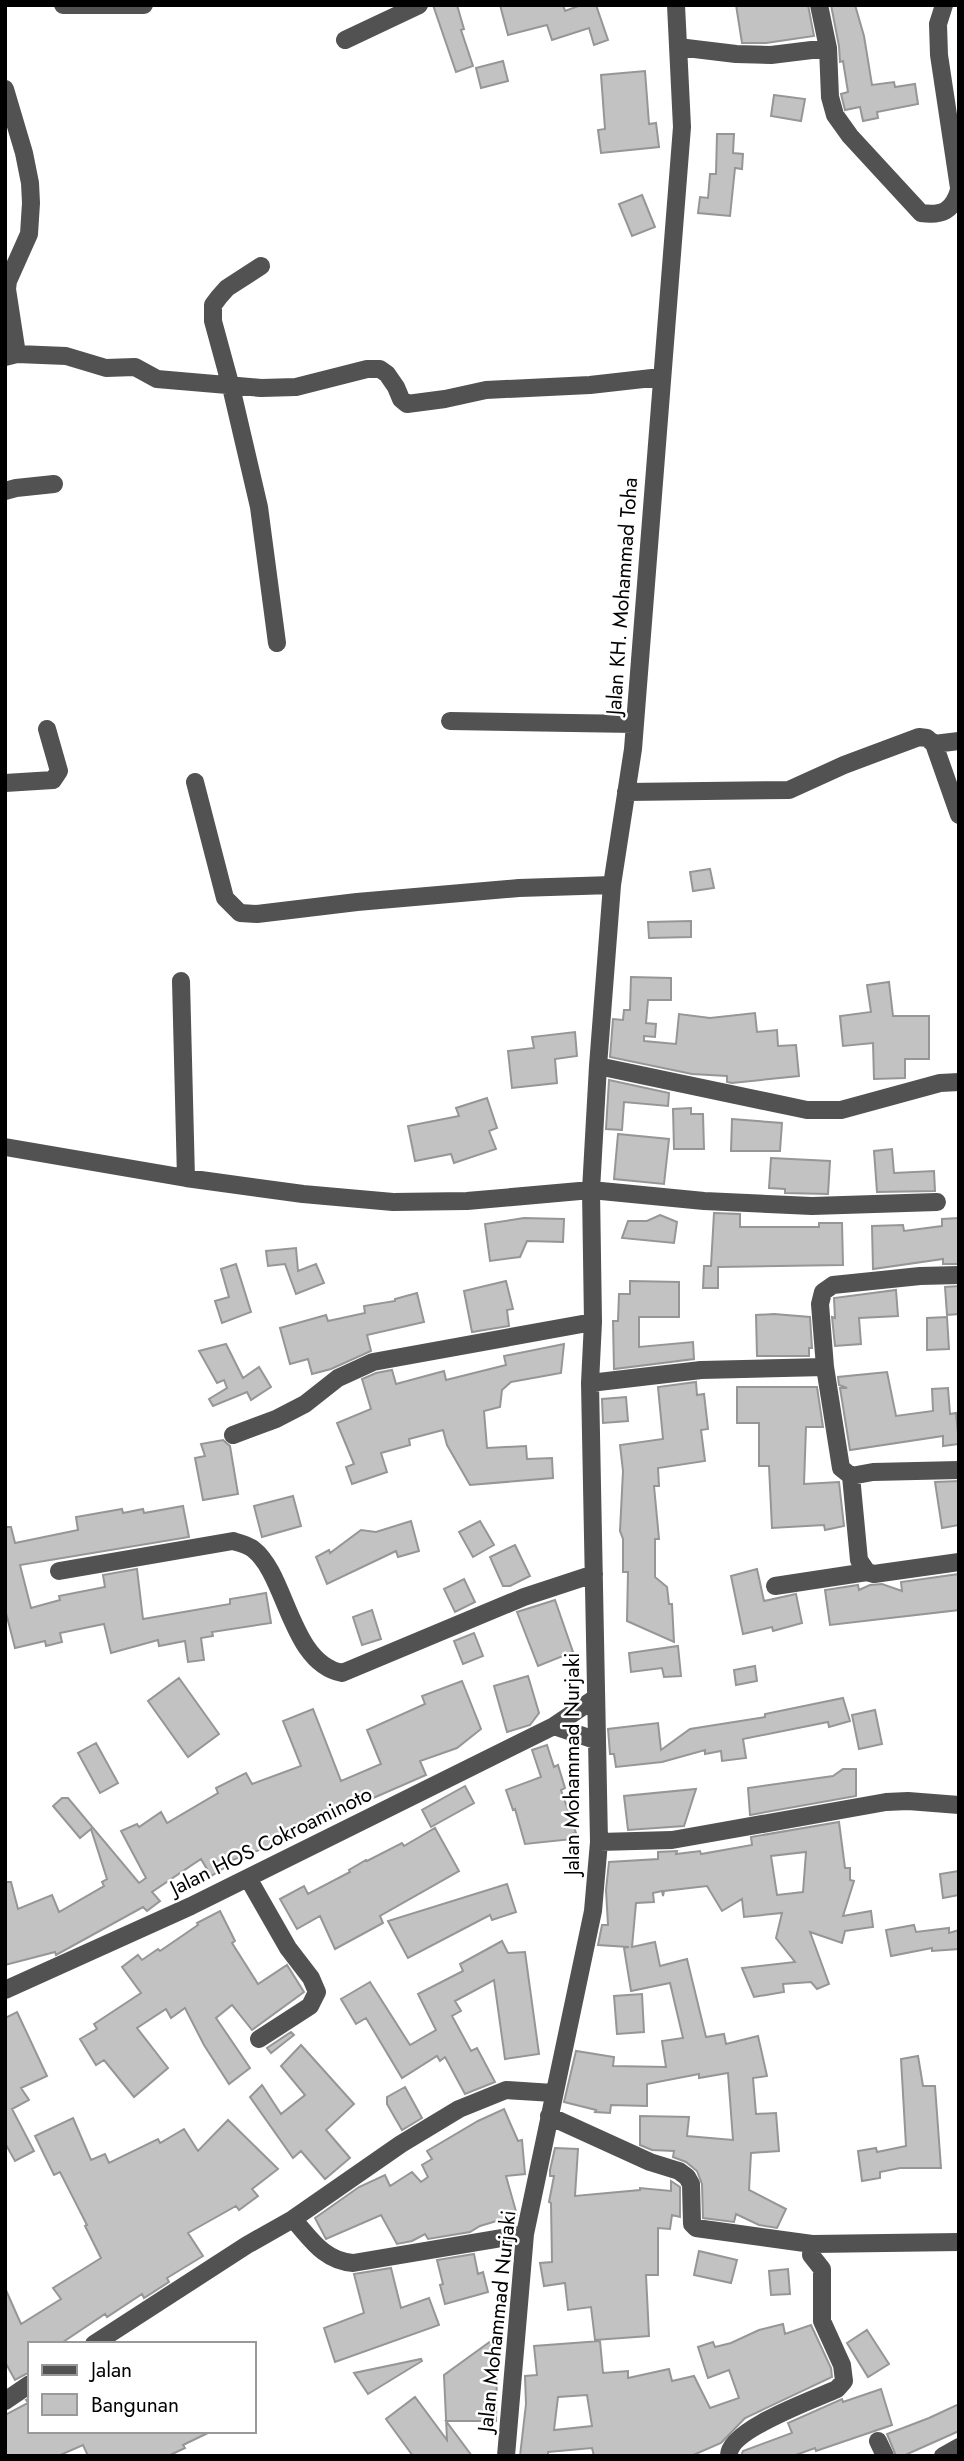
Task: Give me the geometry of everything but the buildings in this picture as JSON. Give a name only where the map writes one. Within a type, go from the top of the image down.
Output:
[{"type":"street","points":[[63,5],[144,5]]},
{"type":"street","points":[[345,40],[419,5]]},
{"type":"street","name":"Jalan KH. Mohammad Toha","points":[[591,1190],[612,885],[634,749],[661,377],[673,260],[682,127],[676,5]]},
{"type":"street","points":[[819,5],[828,48],[830,97],[835,115],[850,136],[912,204],[921,213],[933,215],[943,213],[955,202],[959,189],[939,55],[938,24],[944,5]]},
{"type":"street","points":[[678,47],[759,55],[828,48]]},
{"type":"street","points":[[5,89],[30,183],[29,234],[7,289],[11,355],[66,356],[106,368],[135,367],[157,379],[231,387],[296,387],[367,369],[380,369],[392,380],[401,399],[407,404],[486,390],[590,385],[661,377]]},
{"type":"street","points":[[261,265],[227,288],[213,306],[213,321],[259,507],[277,643]]},
{"type":"street","points":[[5,491],[54,484]]},
{"type":"street","points":[[450,721],[635,724]]},
{"type":"street","points":[[5,783],[53,780],[60,771],[47,729]]},
{"type":"street","points":[[626,792],[789,790],[844,765],[919,737],[928,738],[934,744],[959,815]]},
{"type":"street","points":[[934,744],[959,741]]},
{"type":"street","points":[[195,782],[225,898],[240,913],[257,914],[519,888],[612,885]]},
{"type":"street","points":[[181,981],[186,1178]]},
{"type":"street","points":[[598,1066],[807,1110],[841,1110],[940,1083],[959,1082]]},
{"type":"street","points":[[5,1147],[186,1178],[303,1194],[393,1202],[467,1201],[591,1190],[704,1201],[812,1206],[937,1202]]},
{"type":"street","name":"Jalan Mohammad Nurjaki","points":[[506,2456],[525,2234],[593,1911],[599,1842],[594,1699],[590,1383],[593,1322],[591,1190]]},
{"type":"street","points":[[867,1572],[859,1560],[851,1476],[842,1468],[825,1367],[820,1304],[823,1292],[833,1285],[959,1275]]},
{"type":"street","points":[[233,1435],[276,1419],[305,1404],[338,1378],[373,1362],[593,1322]]},
{"type":"street","points":[[590,1383],[701,1370],[825,1367]]},
{"type":"street","points":[[851,1476],[873,1472],[959,1470]]},
{"type":"street","points":[[59,1571],[233,1541],[251,1547],[264,1559],[292,1621],[316,1660],[331,1671],[342,1673],[524,1597],[594,1574]]},
{"type":"street","points":[[775,1586],[959,1562]]},
{"type":"street","name":"Jalan HOS Cokroaminoto","points":[[5,1990],[248,1878],[554,1726],[594,1699]]},
{"type":"street","points":[[554,1726],[595,1740]]},
{"type":"street","points":[[599,1842],[671,1840],[886,1802],[959,1805]]},
{"type":"street","points":[[248,1878],[288,1948],[311,1978],[317,1992],[310,2006],[259,2039]]},
{"type":"street","points":[[97,2342],[247,2245],[293,2219],[401,2144],[459,2109],[506,2090],[553,2093]]},
{"type":"street","points":[[549,2116],[650,2162],[679,2171],[687,2177],[691,2184],[692,2224],[696,2228],[812,2248],[959,2242]]},
{"type":"street","points":[[293,2219],[318,2248],[332,2259],[353,2263],[525,2234]]},
{"type":"street","points":[[729,2456],[731,2446],[745,2432],[837,2389],[845,2381],[842,2365],[822,2321],[822,2269],[812,2248]]},
{"type":"street","points":[[5,2401],[28,2385]]},
{"type":"street","points":[[943,2456],[959,2447]]}]
